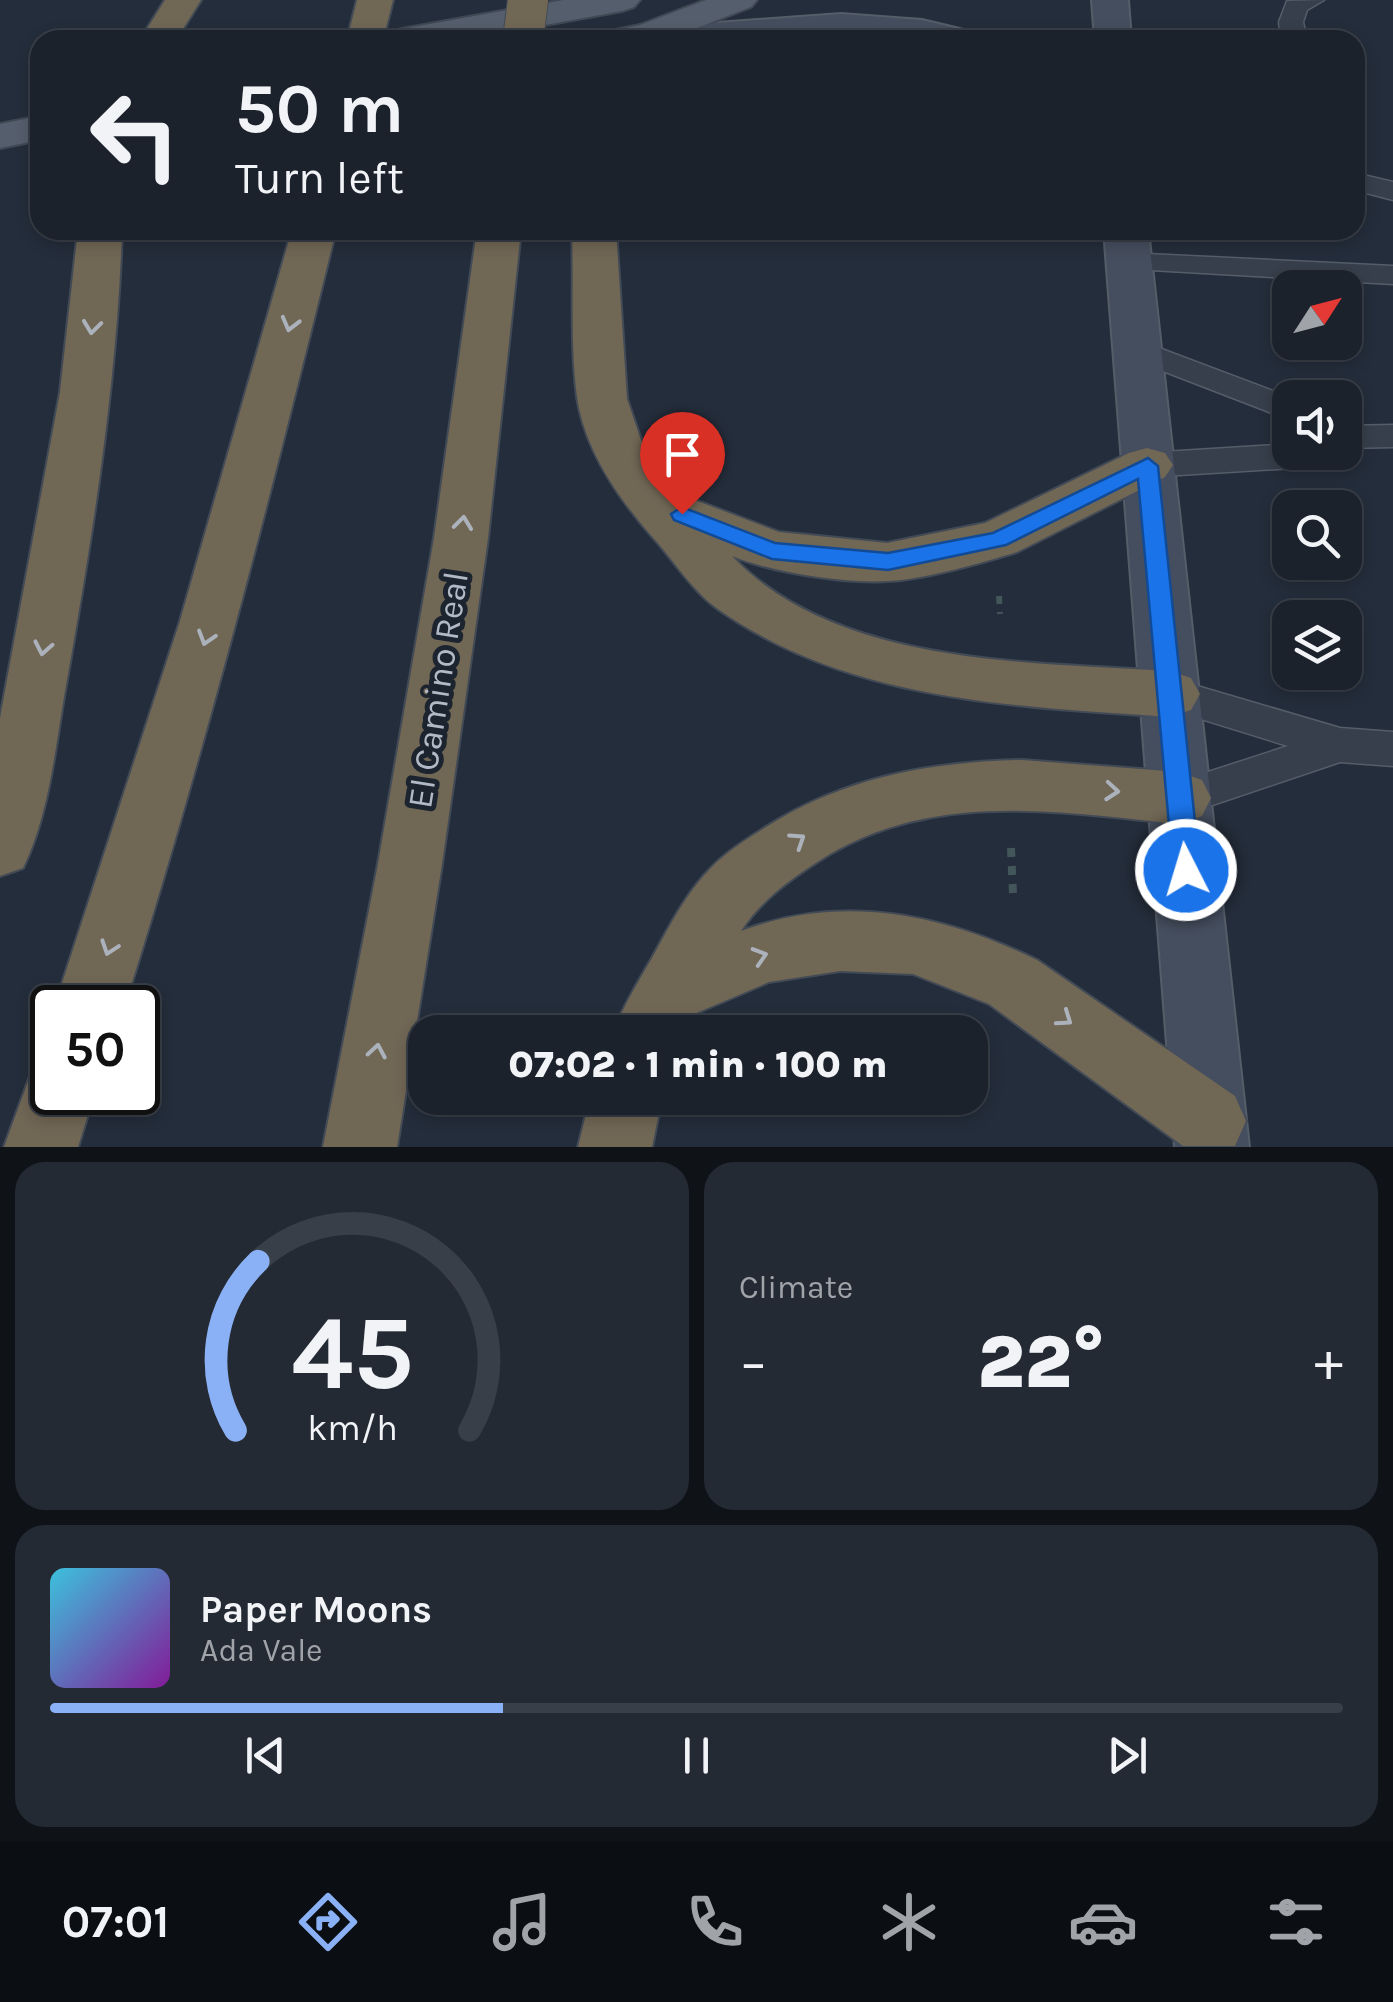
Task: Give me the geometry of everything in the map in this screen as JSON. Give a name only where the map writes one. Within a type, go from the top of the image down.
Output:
[{"type":"highway","points":[[164,30],[183,0]]},
{"type":"highway","points":[[367,30],[375,0]]},
{"type":"highway","points":[[0,849],[22,764],[54,590],[82,403],[99,240]]},
{"type":"highway","points":[[96,985],[141,855],[222,582],[311,240]]},
{"type":"highway","name":"El Camino Real","points":[[360,1147],[462,538],[499,240]]},
{"type":"highway","points":[[594,240],[602,398],[620,454],[651,502],[734,593],[815,640],[910,668],[967,677],[1170,694]]},
{"type":"highway","points":[[651,502],[772,551],[888,562],[998,540],[1148,466]]},
{"type":"highway","points":[[659,1012],[731,892],[801,836],[865,806],[949,787],[1010,782],[1180,798]]},
{"type":"highway","points":[[659,1012],[763,952],[840,942],[914,944],[981,966],[1014,982],[1211,1134]]},
{"type":"highway","points":[[41,1147],[52,1115]]},
{"type":"highway","points":[[615,1147],[622,1115]]},
{"type":"main road","points":[[457,30],[622,0]]},
{"type":"main road","points":[[660,30],[739,0]]},
{"type":"main road","points":[[1110,0],[1113,30]]},
{"type":"main road","points":[[769,30],[850,24],[915,30]]},
{"type":"main road","points":[[0,136],[30,130]]},
{"type":"main road","points":[[1126,246],[1211,1134]]},
{"type":"lane","points":[[1292,30],[1296,6],[1312,0]]},
{"type":"lane","points":[[1365,184],[1393,191]]},
{"type":"lane","points":[[1126,246],[1393,275]]},
{"type":"lane","points":[[1135,349],[1272,402]]},
{"type":"lane","points":[[1362,436],[1393,436]]},
{"type":"lane","points":[[1148,466],[1272,457]]},
{"type":"lane","points":[[1170,694],[1340,745],[1393,749]]},
{"type":"lane","points":[[1180,798],[1340,745]]},
{"type":"path","points":[[1011,837],[1013,894]]},
{"type":"route","points":[[682,514],[772,551],[888,562],[998,540],[1148,466],[1186,870]]}]
